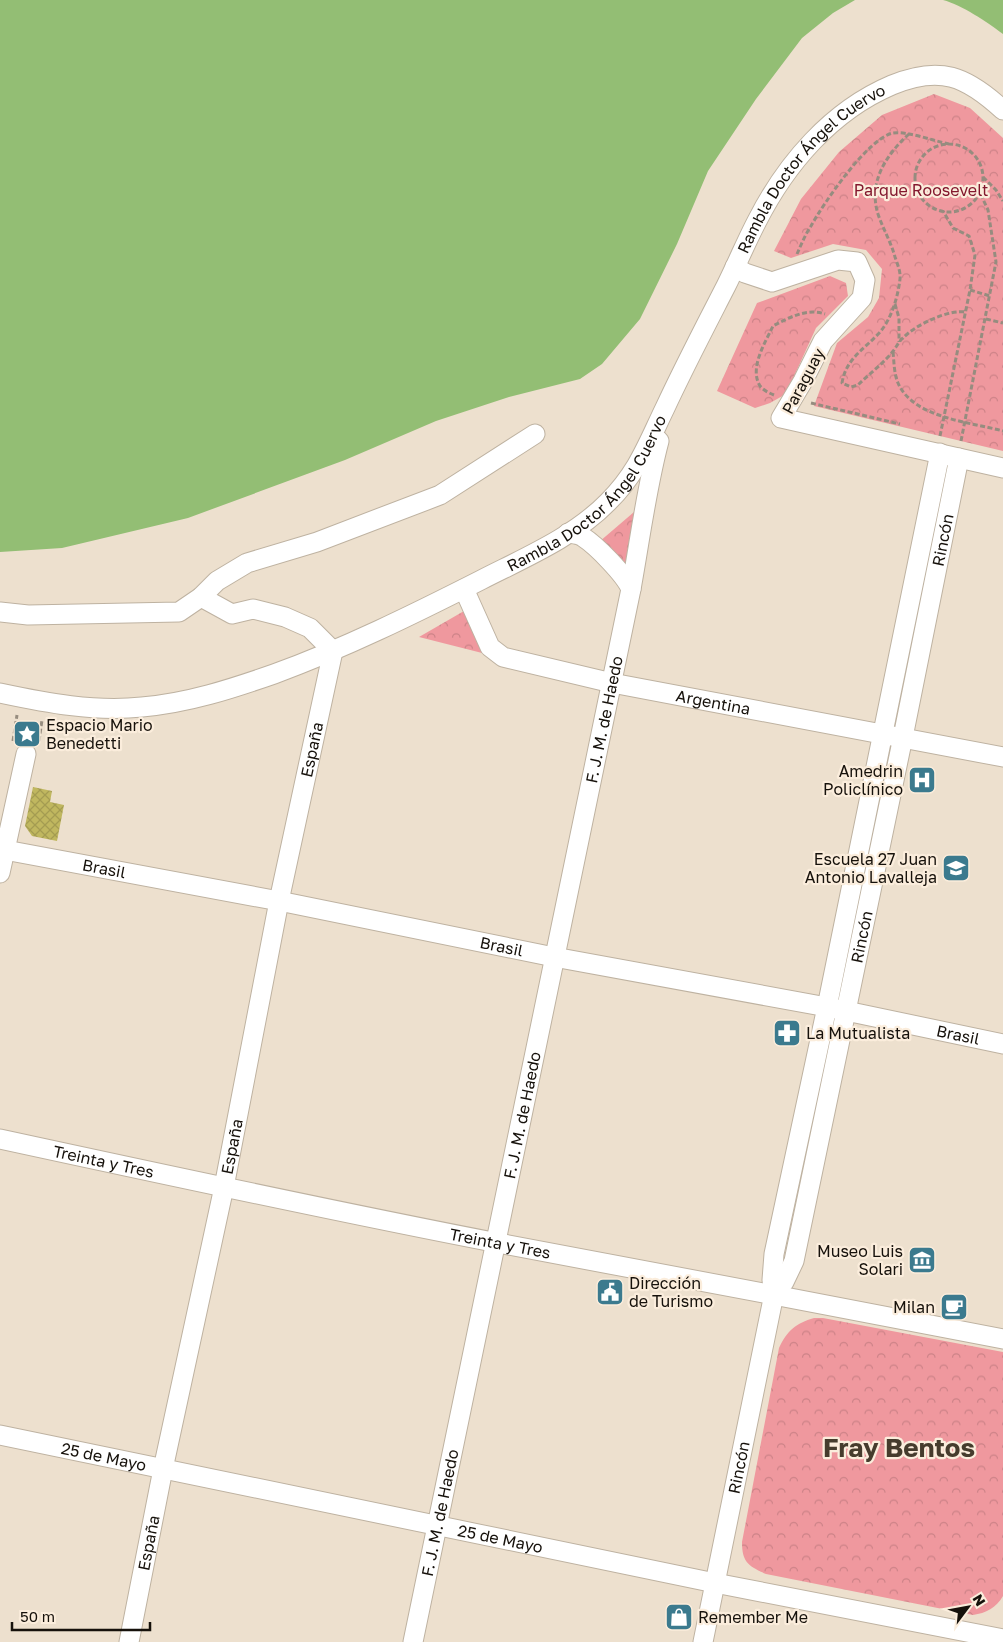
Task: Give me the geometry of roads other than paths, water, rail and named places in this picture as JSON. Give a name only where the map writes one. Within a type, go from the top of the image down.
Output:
[{"type":"street","name":"Rambla Doctor Ángel Cuervo","points":[[0,693],[64,705],[110,709],[139,708],[193,699],[266,676],[333,650],[464,589],[542,549],[568,533],[606,505],[630,478],[639,464],[757,221],[782,178],[813,141],[836,120],[873,94],[901,82],[938,75],[953,77],[968,83],[985,94],[1003,110]]},
{"type":"street","name":"Paraguay","points":[[735,267],[772,282],[838,260],[857,262],[865,280],[862,298],[824,341],[804,381],[781,418],[1003,468]]},
{"type":"street","name":"F. J. M. de Haedo","points":[[413,1642],[612,683],[644,520],[651,471],[672,394]]},
{"type":"street","points":[[0,612],[28,615],[179,612],[202,597],[217,582],[247,563],[317,542],[440,495],[535,434]]},
{"type":"street","name":"Rincón","points":[[703,1642],[774,1294],[772,1280],[774,1254],[827,1008],[940,453]]},
{"type":"street","name":"Rincón","points":[[774,1294],[784,1282],[794,1261],[904,737],[959,458]]},
{"type":"street","points":[[568,533],[584,538],[622,573],[628,580],[631,589]]},
{"type":"street","name":"Argentina","points":[[464,589],[490,647],[502,657],[612,683],[1003,757]]},
{"type":"street","points":[[202,597],[232,614],[252,609],[285,617],[310,628],[333,650]]},
{"type":"street","name":"España","points":[[129,1642],[163,1469],[224,1187],[279,901],[333,650]]},
{"type":"street","points":[[0,873],[2,849],[19,748]]},
{"type":"street","name":"Brasil","points":[[2,849],[279,901],[554,957],[827,1008],[1003,1044]]},
{"type":"street","name":"Treinta y Tres","points":[[0,1139],[496,1242],[1003,1339]]},
{"type":"street","name":"25 de Mayo","points":[[0,1435],[715,1583],[1003,1639]]},
{"type":"place","name":"Espacio Mario Benedetti","points":[[27,734]]},
{"type":"place","name":"Amedrin Policlínico","points":[[922,780]]},
{"type":"place","name":"Escuela 27 Juan Antonio Lavalleja","points":[[956,868]]},
{"type":"place","name":"La Mutualista","points":[[787,1033]]},
{"type":"place","name":"Museo Luis Solari","points":[[922,1260]]},
{"type":"place","name":"Dirección de Turismo","points":[[610,1292]]},
{"type":"place","name":"Milan","points":[[954,1307]]},
{"type":"place","name":"Remember Me","points":[[679,1617]]},
{"type":"district","name":"Fray Bentos","points":[[899,1448]]},
{"type":"park label","name":"Parque Roosevelt","points":[[921,190]]}]
